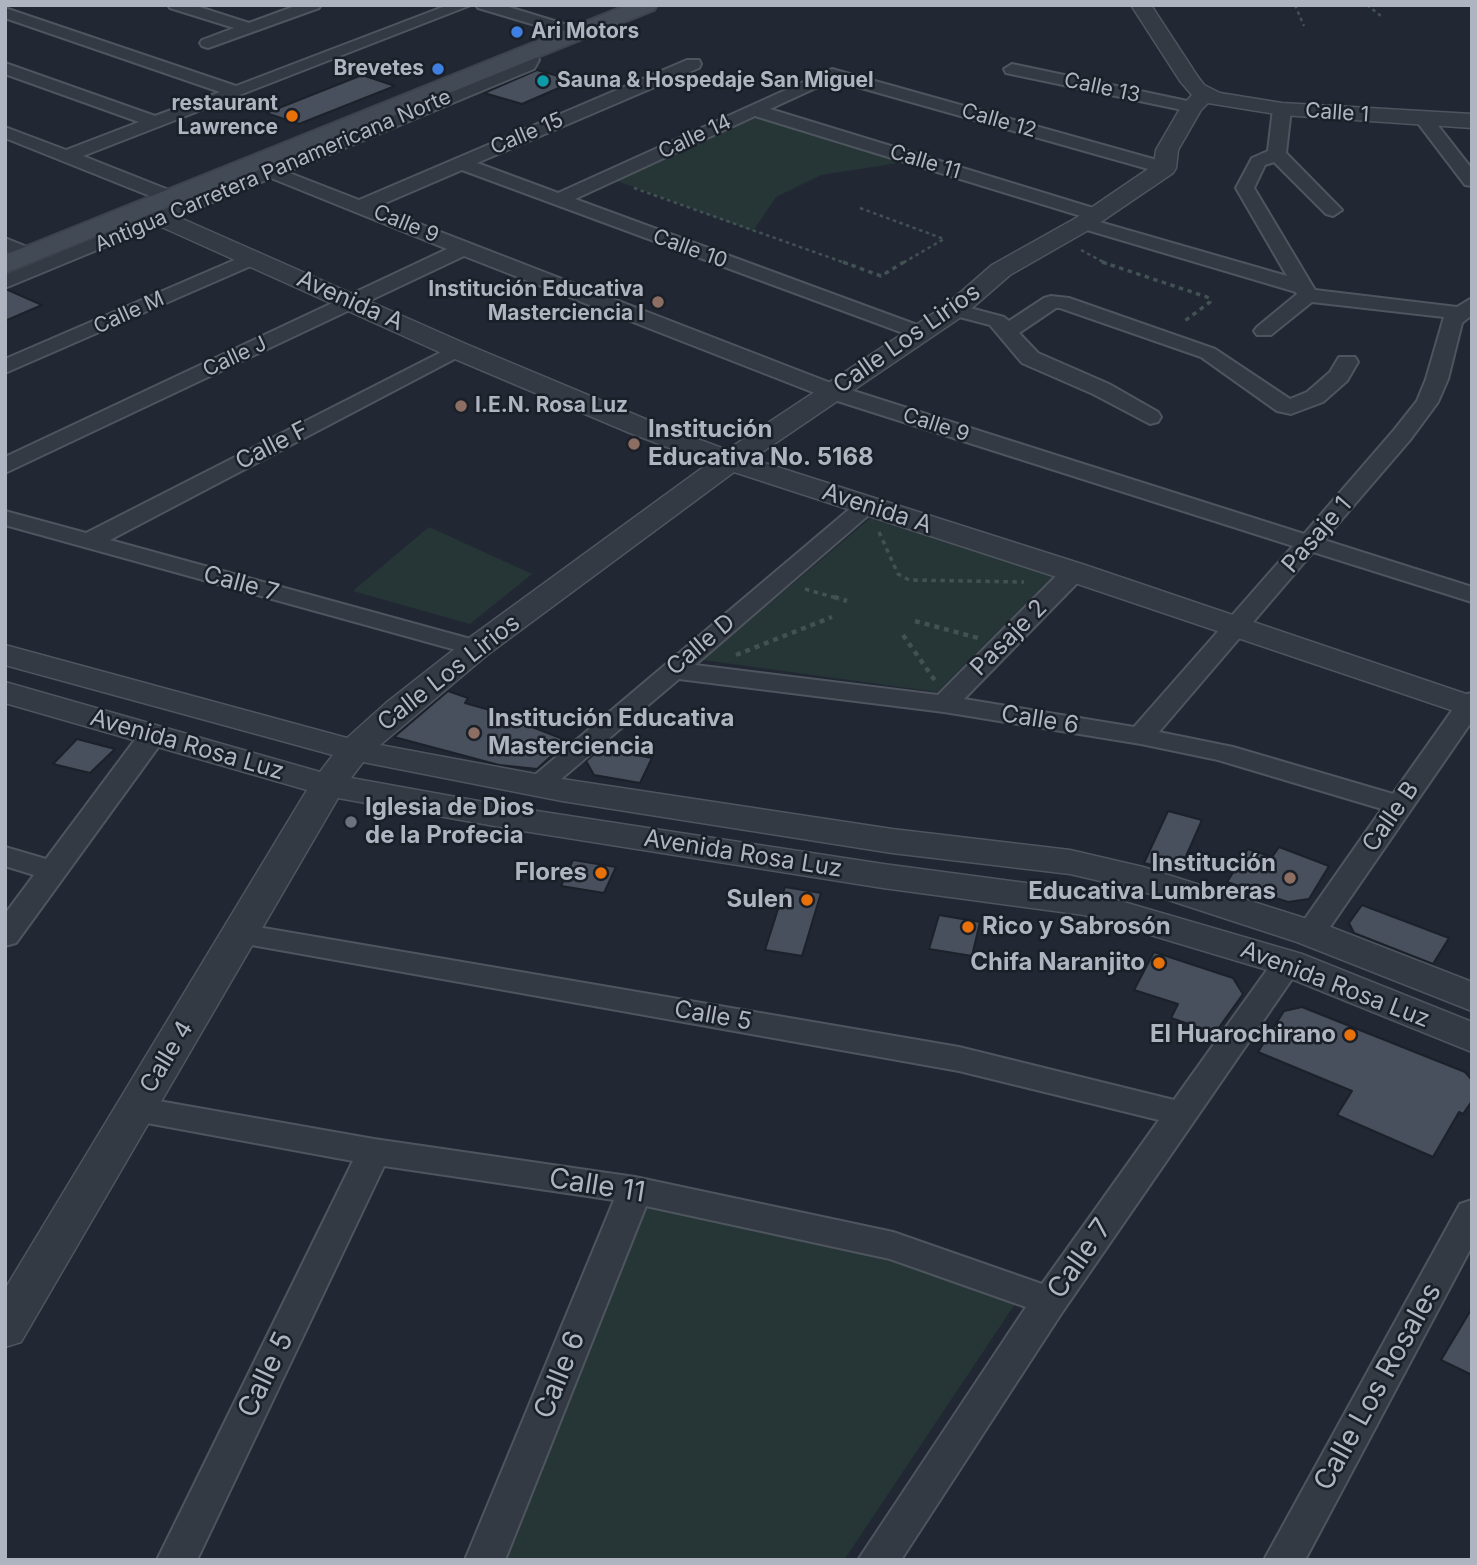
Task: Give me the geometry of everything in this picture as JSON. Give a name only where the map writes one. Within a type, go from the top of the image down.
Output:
[{"type":"main road","name":"Antigua Carretera Panamericana Norte","points":[[5,265],[263,168],[646,5]]},
{"type":"street","points":[[5,12],[20,5]]},
{"type":"street","points":[[176,5],[249,28]]},
{"type":"street","points":[[208,43],[313,5]]},
{"type":"street","points":[[68,156],[463,5]]},
{"type":"street","points":[[484,5],[578,33]]},
{"type":"street","points":[[1141,5],[1190,81],[1198,100],[1167,150],[1165,168]]},
{"type":"street","points":[[5,12],[235,91]]},
{"type":"street","name":"Calle 15","points":[[362,206],[692,64]]},
{"type":"street","points":[[5,68],[155,122]]},
{"type":"street","name":"Calle 13","points":[[1012,69],[1198,100]]},
{"type":"street","name":"Calle 14","points":[[557,200],[832,74]]},
{"type":"street","name":"Calle 12","points":[[832,74],[1165,168]]},
{"type":"street","name":"Calle 1","points":[[1198,100],[1282,109],[1472,121]]},
{"type":"street","points":[[1277,154],[1282,109]]},
{"type":"street","name":"Calle 11","points":[[755,110],[1306,291],[1465,309]]},
{"type":"street","points":[[1423,118],[1472,181]]},
{"type":"street","points":[[5,132],[68,156],[159,208]]},
{"type":"street","points":[[1277,154],[1333,210]]},
{"type":"street","points":[[1264,331],[1306,291],[1245,188],[1258,162],[1277,154]]},
{"type":"street","name":"Calle 10","points":[[460,163],[921,333]]},
{"type":"street","name":"Calle 9","points":[[263,168],[579,295],[833,392],[1472,595]]},
{"type":"street","name":"Calle Los Lirios","points":[[328,785],[354,750],[398,710],[476,648],[730,461],[955,310],[1001,270],[1090,219],[1165,168]]},
{"type":"street","name":"Avenida A","points":[[159,208],[253,258],[457,350],[640,427],[730,461],[867,506],[1069,578],[1471,704]]},
{"type":"street","name":"Antigua Carretera Panamericana Norte","points":[[5,282],[159,208]]},
{"type":"street","points":[[5,244],[30,255]]},
{"type":"street","name":"Calle J","points":[[5,466],[465,248]]},
{"type":"street","name":"Calle M","points":[[5,367],[253,258]]},
{"type":"street","points":[[1008,331],[1056,301],[1208,353],[1285,407],[1315,397],[1339,376],[1347,362]]},
{"type":"street","name":"Pasaje 1","points":[[1141,736],[1310,545],[1402,435],[1427,402],[1437,379],[1448,334],[1465,309]]},
{"type":"street","points":[[955,310],[997,321],[1030,358],[1101,389],[1150,416]]},
{"type":"street","name":"Calle F","points":[[87,542],[457,350]]},
{"type":"street","name":"Calle D","points":[[537,785],[682,671],[777,582],[867,506]]},
{"type":"street","name":"Calle 7","points":[[5,518],[476,648]]},
{"type":"street","name":"Pasaje 2","points":[[946,702],[1069,578]]},
{"type":"street","name":"Avenida Rosa Luz","points":[[5,655],[354,750],[537,785],[892,841],[1070,862],[1143,878],[1310,933],[1472,998]]},
{"type":"street","name":"Calle 6","points":[[682,671],[946,702],[1141,736],[1223,753],[1400,805]]},
{"type":"street","name":"Avenida Rosa Luz","points":[[5,692],[328,785],[517,819],[1086,903],[1287,962],[1472,1038]]},
{"type":"street","name":"Calle B","points":[[1310,933],[1471,704]]},
{"type":"street","points":[[5,936],[153,735]]},
{"type":"street","name":"Calle 4","points":[[5,1329],[328,785]]},
{"type":"street","points":[[5,856],[52,871]]},
{"type":"street","name":"Calle 5","points":[[240,934],[959,1059],[1182,1114]]},
{"type":"street","name":"Calle 7","points":[[878,1560],[1050,1301],[1287,962]]},
{"type":"street","name":"Calle 11","points":[[136,1108],[374,1152],[635,1190],[893,1246],[1050,1301]]},
{"type":"street","name":"Calle 5","points":[[177,1560],[374,1152]]},
{"type":"street","name":"Calle 6","points":[[485,1560],[635,1190]]},
{"type":"street","name":"Calle Los Rosales","points":[[1284,1560],[1472,1213]]},
{"type":"path","points":[[1295,5],[1304,26]]},
{"type":"path","points":[[1367,5],[1381,16]]},
{"type":"path","points":[[607,177],[881,276],[944,239],[860,208]]},
{"type":"path","points":[[1055,239],[1088,253],[1103,263],[1210,298],[1210,302],[1162,338]]},
{"type":"path","points":[[867,506],[898,574],[909,580],[1069,578]]},
{"type":"path","points":[[777,582],[847,601]]},
{"type":"path","points":[[682,671],[832,617]]},
{"type":"path","points":[[915,621],[1002,645]]},
{"type":"path","points":[[903,635],[946,702]]},
{"type":"shaded area","points":[[757,115],[904,162],[821,175],[776,197],[753,231],[615,180]]},
{"type":"shaded area","points":[[873,516],[1056,573],[937,692],[703,660]]},
{"type":"shaded area","points":[[429,527],[532,574],[470,624],[353,591]]},
{"type":"shaded area","points":[[639,1203],[885,1258],[1017,1301],[844,1560],[500,1560]]},
{"type":"building","points":[[537,70],[575,81],[522,104],[484,93]]},
{"type":"building","points":[[362,75],[395,86],[299,124],[266,113]]},
{"type":"building","points":[[5,290],[8,290],[42,305],[5,321]]},
{"type":"building","points":[[448,691],[468,698],[465,703],[525,720],[522,723],[568,741],[537,769],[499,765],[394,737]]},
{"type":"building","points":[[77,739],[115,749],[90,773],[53,764]]},
{"type":"building","points":[[601,748],[652,758],[640,783],[594,775],[586,761]]},
{"type":"building","points":[[1168,811],[1202,820],[1179,872],[1144,863]]},
{"type":"building","name":"Institución Educativa Lumbreras","points":[[1279,847],[1329,866],[1309,899],[1288,902],[1227,882],[1248,849],[1272,857]]},
{"type":"building","points":[[573,860],[616,867],[604,893],[561,886]]},
{"type":"building","points":[[785,887],[821,893],[802,956],[765,950]]},
{"type":"building","points":[[1362,905],[1449,938],[1433,964],[1354,933],[1349,923]]},
{"type":"building","points":[[939,915],[980,922],[972,956],[929,949]]},
{"type":"building","points":[[1154,952],[1233,978],[1243,994],[1215,1033],[1171,1018],[1178,1004],[1134,990]]},
{"type":"building","points":[[1302,1007],[1465,1072],[1472,1080],[1472,1101],[1463,1114],[1459,1112],[1433,1157],[1337,1115],[1352,1091],[1258,1052],[1284,1011]]},
{"type":"building","points":[[1472,1308],[1472,1375],[1441,1360]]},
{"type":"place","name":"Ari Motors","points":[[517,32]]},
{"type":"place","name":"Brevetes","points":[[438,69]]},
{"type":"place","name":"Sauna & Hospedaje San Miguel","points":[[543,81]]},
{"type":"place","name":"restaurant Lawrence","points":[[292,116]]},
{"type":"place","name":"Institución Educativa Masterciencia I","points":[[658,302]]},
{"type":"place","name":"I.E.N. Rosa Luz","points":[[461,406]]},
{"type":"place","name":"Institución Educativa No. 5168","points":[[634,444]]},
{"type":"place","name":"Institución Educativa Masterciencia","points":[[474,733]]},
{"type":"place","name":"Iglesia de Dios de la Profecia","points":[[351,822]]},
{"type":"place","name":"Flores","points":[[601,873]]},
{"type":"place","name":"Institución Educativa Lumbreras","points":[[1290,878]]},
{"type":"place","name":"Sulen","points":[[807,900]]},
{"type":"place","name":"Rico y Sabrosón","points":[[968,927]]},
{"type":"place","name":"Chifa Naranjito","points":[[1159,963]]},
{"type":"place","name":"El Huarochirano","points":[[1350,1035]]}]
